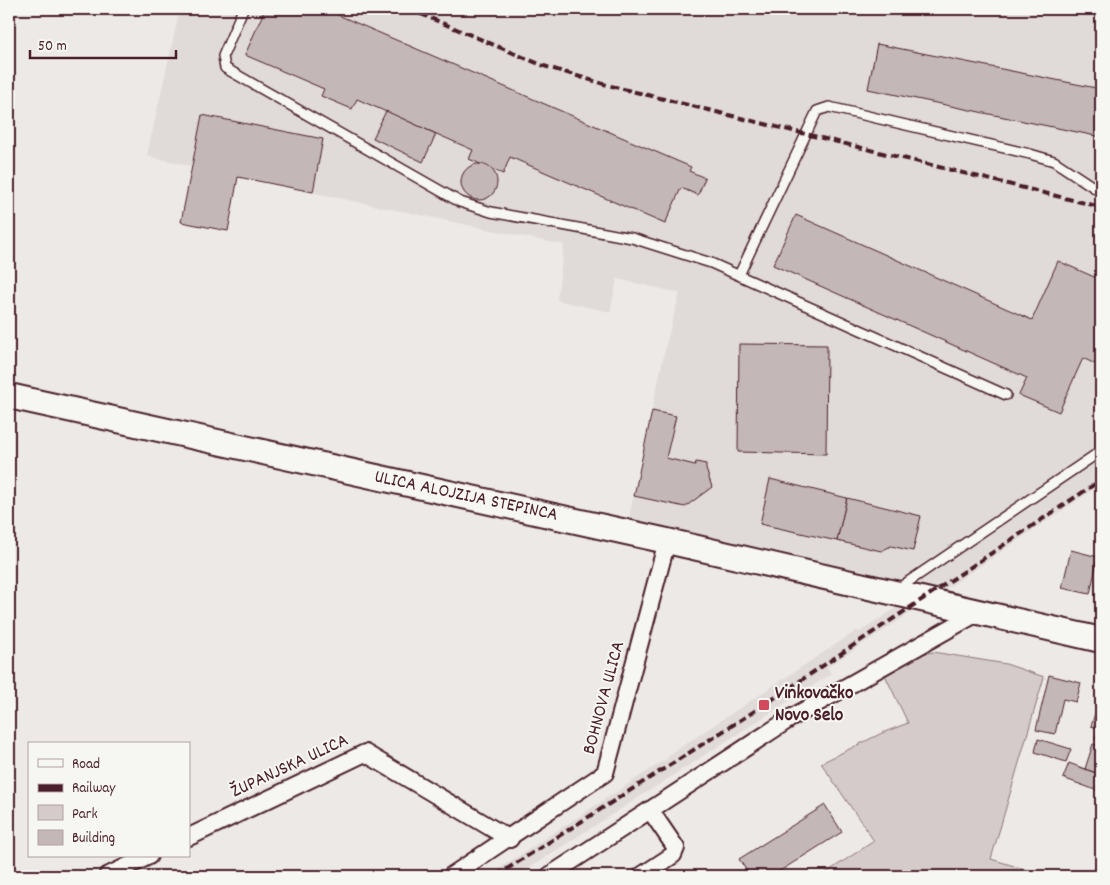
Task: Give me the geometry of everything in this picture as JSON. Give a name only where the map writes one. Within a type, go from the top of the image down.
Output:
[{"type":"main road","name":"ULICA ALOJZIJA STEPINCA","points":[[9,396],[667,541],[1101,640]]},
{"type":"street","name":"BOHNOVA ULICA","points":[[451,876],[605,773],[667,541]]},
{"type":"street","points":[[549,876],[791,718],[979,612]]},
{"type":"street","name":"ŽUPANJSKA ULICA","points":[[190,837],[365,754],[510,838]]},
{"type":"street","points":[[641,876],[673,855],[676,848],[650,810]]},
{"type":"street","points":[[107,876],[145,858]]},
{"type":"lane","points":[[243,9],[223,56],[225,68],[460,202],[491,212],[632,238],[711,263],[1006,394]]},
{"type":"lane","points":[[739,275],[817,111],[829,107],[1054,161],[1101,192]]},
{"type":"lane","points":[[893,592],[1101,451]]},
{"type":"shaded area","points":[[180,9],[220,12],[220,9],[1101,9],[1101,484],[937,595],[926,589],[924,585],[629,518],[667,341],[680,293],[617,279],[610,312],[557,300],[564,245],[238,177],[228,231],[181,222],[192,166],[147,156]]},
{"type":"shaded area","points":[[896,608],[910,613],[827,667],[831,674],[516,876],[488,876],[668,758],[669,755],[856,631],[860,632]]},
{"type":"green space","points":[[933,652],[1006,664],[1044,677],[991,859],[1047,876],[821,876],[874,841],[821,763],[882,733],[908,723],[882,669],[915,655]]},
{"type":"building","points":[[265,9],[324,9],[691,167],[689,171],[705,178],[698,195],[681,188],[665,224],[510,157],[503,174],[469,159],[473,150],[357,99],[352,109],[321,96],[324,89],[245,55]]},
{"type":"building","points":[[877,44],[1101,89],[1101,137],[868,89]]},
{"type":"building","points":[[386,111],[436,134],[423,162],[373,138]]},
{"type":"building","points":[[202,115],[323,139],[313,192],[238,177],[228,231],[181,222]]},
{"type":"building","points":[[479,164],[486,165],[492,169],[496,175],[496,189],[492,195],[486,199],[479,200],[472,199],[466,195],[462,189],[461,182],[462,175],[466,169],[472,165]]},
{"type":"building","points":[[796,215],[1032,320],[1058,261],[1101,280],[1101,350],[1095,364],[1083,358],[1059,412],[1019,395],[1027,378],[773,265]]},
{"type":"building","points":[[739,344],[827,345],[826,454],[738,452]]},
{"type":"building","points":[[652,411],[676,416],[666,458],[695,465],[696,462],[706,464],[712,487],[685,507],[634,496]]},
{"type":"building","points":[[770,479],[847,498],[837,541],[760,524]]},
{"type":"building","points":[[847,498],[921,516],[913,551],[891,546],[881,551],[837,541]]},
{"type":"building","points":[[1071,550],[1098,557],[1090,594],[1062,588]]},
{"type":"building","points":[[1049,675],[1081,683],[1076,702],[1063,699],[1055,734],[1036,730]]},
{"type":"building","points":[[1100,698],[1101,741],[1095,739],[1098,728],[1091,726]]},
{"type":"building","points":[[1038,739],[1071,749],[1066,762],[1035,752]]},
{"type":"building","points":[[1093,744],[1101,746],[1100,774],[1085,769]]},
{"type":"building","points":[[1069,763],[1101,775],[1101,792],[1063,778]]},
{"type":"building","points":[[825,805],[842,832],[772,876],[750,876],[739,859]]},
{"type":"railway","points":[[409,9],[544,66],[607,85],[1101,207]]},
{"type":"railway","points":[[496,876],[764,705],[1101,480]]},
{"type":"place","name":"Vinkovačko Novo Selo","points":[[764,705]]}]
